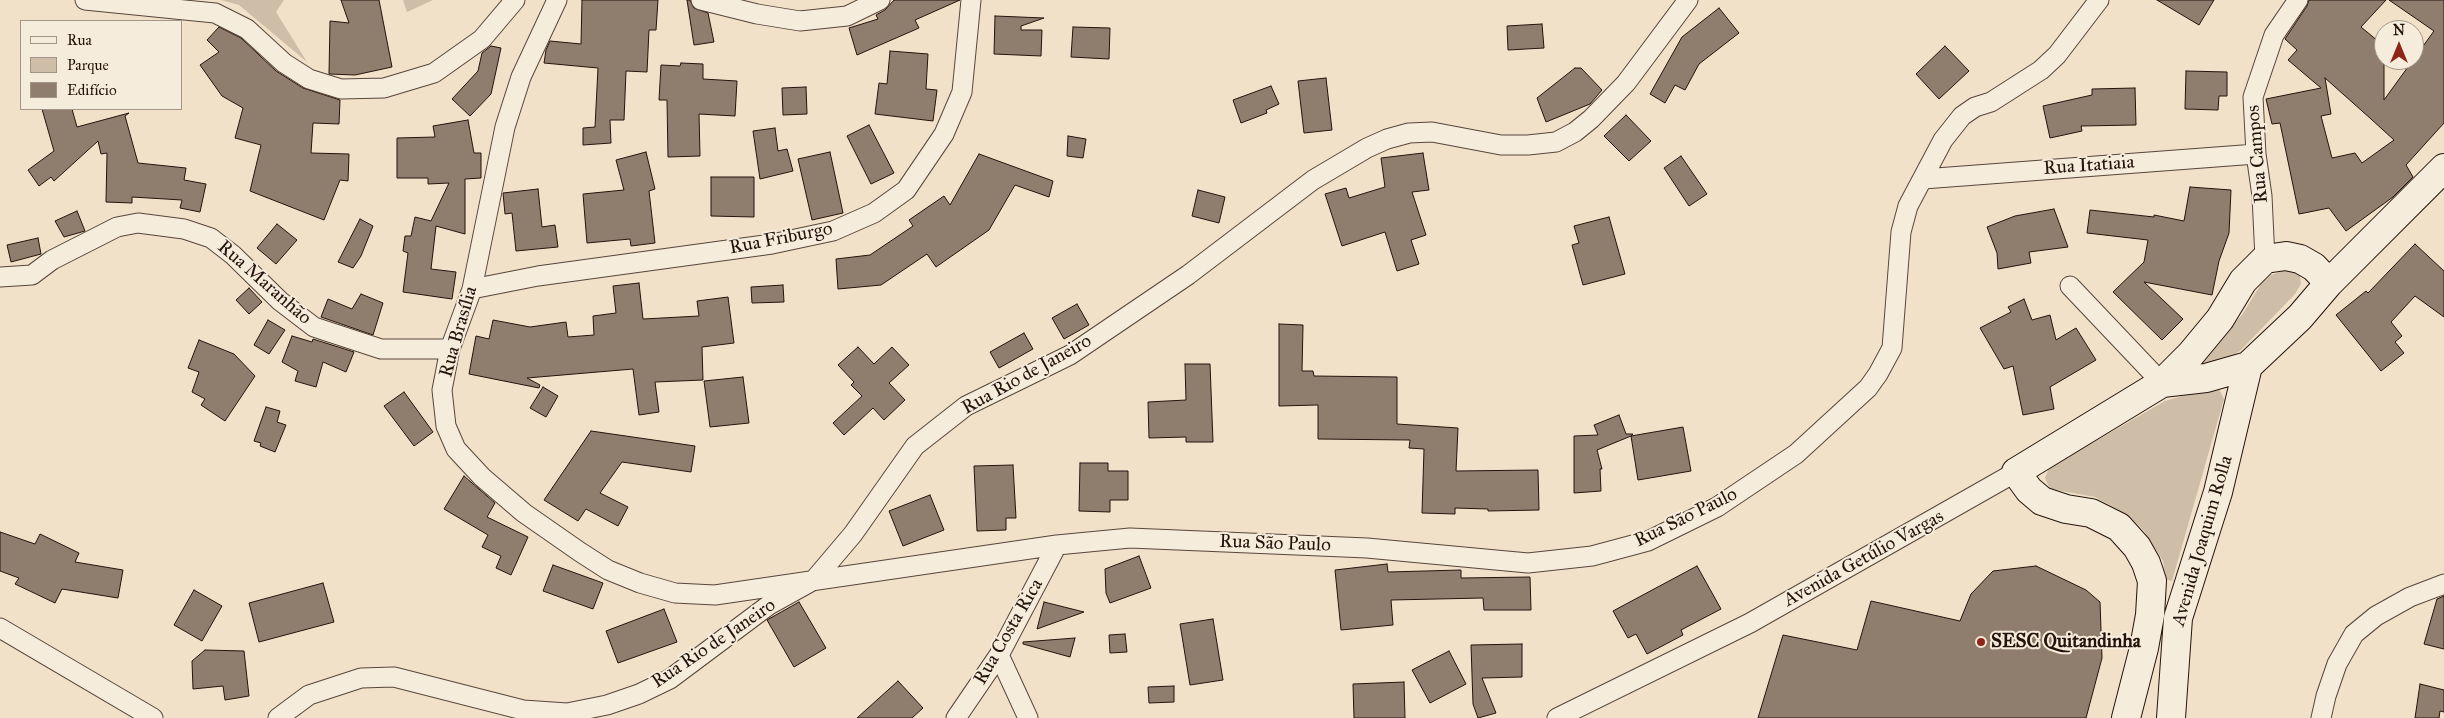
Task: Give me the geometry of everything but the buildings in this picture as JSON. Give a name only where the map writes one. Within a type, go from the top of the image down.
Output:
[{"type":"street","points":[[85,0],[215,13],[247,29],[284,63],[309,79],[341,88],[384,88],[434,72],[482,39],[515,0]]},
{"type":"street","name":"Rua Brasília","points":[[556,0],[521,77],[504,127],[472,289],[450,349],[442,390],[442,402],[446,426],[456,449],[501,494],[580,552],[608,570],[640,583],[675,593],[715,595],[814,580]]},
{"type":"street","points":[[701,0],[757,14],[800,21],[847,16],[880,0]]},
{"type":"street","name":"Rua Friburgo","points":[[472,289],[538,276],[772,244],[833,231],[874,213],[906,190],[944,134],[962,92],[971,0]]},
{"type":"street","name":"Rua Rio de Janeiro","points":[[278,718],[309,695],[361,678],[394,677],[523,710],[566,713],[607,705],[639,694],[670,679],[769,605],[814,580],[854,534],[915,446],[966,406],[1070,355],[1188,275],[1313,180],[1367,148],[1387,139],[1410,133],[1432,132],[1501,145],[1528,145],[1556,142],[1575,132],[1591,119],[1626,82],[1688,0]]},
{"type":"street","name":"Rua São Paulo","points":[[814,580],[847,577],[1057,544],[1130,538],[1367,548],[1528,562],[1592,556],[1648,541],[1717,507],[1796,454],[1868,388],[1892,348],[1901,232],[1908,206],[1943,140],[1962,116],[1975,107],[1991,102],[2041,70],[2056,55],[2099,0]]},
{"type":"street","name":"Rua Campos","points":[[2265,259],[2262,196],[2256,154],[2253,96],[2274,35],[2290,9],[2298,0]]},
{"type":"street","name":"Rua Itatiaia","points":[[1923,179],[2256,154]]},
{"type":"street","name":"Avenida Getúlio Vargas","points":[[2162,383],[2206,378],[2248,366],[2300,317],[2329,283],[2444,168]]},
{"type":"street","name":"Rua Maranhão","points":[[0,277],[32,275],[52,260],[118,227],[138,223],[184,229],[211,238],[233,255],[280,301],[314,327],[381,349],[450,349]]},
{"type":"street","points":[[2265,259],[2286,256],[2300,259],[2314,267],[2329,283]]},
{"type":"street","name":"Avenida Getúlio Vargas","points":[[1557,718],[1750,623],[2016,472],[2162,383],[2191,354],[2220,319],[2243,281],[2265,259]]},
{"type":"street","points":[[2070,286],[2162,383]]},
{"type":"street","name":"Avenida Joaquim Rolla","points":[[2171,710],[2178,618],[2218,492],[2248,366]]},
{"type":"street","name":"Avenida Joaquim Rolla","points":[[2016,472],[2029,490],[2042,501],[2066,509],[2091,513],[2119,526],[2138,547],[2152,581],[2150,615],[2129,708]]},
{"type":"street","name":"Rua Costa Rica","points":[[956,718],[999,655],[1057,544]]},
{"type":"street","points":[[2321,718],[2337,664],[2354,634],[2376,616],[2410,597],[2444,584]]},
{"type":"street","points":[[2150,615],[2178,618]]},
{"type":"street","points":[[0,628],[153,718]]},
{"type":"street","points":[[999,655],[1028,718]]},
{"type":"street","points":[[2129,708],[2171,710]]},
{"type":"green space","points":[[221,0],[284,0],[276,12],[307,62],[239,5]]},
{"type":"green space","points":[[403,0],[433,0],[407,12]]},
{"type":"green space","points":[[2285,270],[2295,271],[2300,276],[2301,284],[2295,294],[2240,351],[2223,361],[2202,365],[2199,360],[2242,315],[2261,284],[2271,275]]},
{"type":"green space","points":[[2206,389],[2219,389],[2224,399],[2172,581],[2165,579],[2163,561],[2144,531],[2128,515],[2095,497],[2050,489],[2045,478],[2049,468],[2165,401]]},
{"type":"place","name":"SESC Quitandinha","points":[[1981,642]]}]
